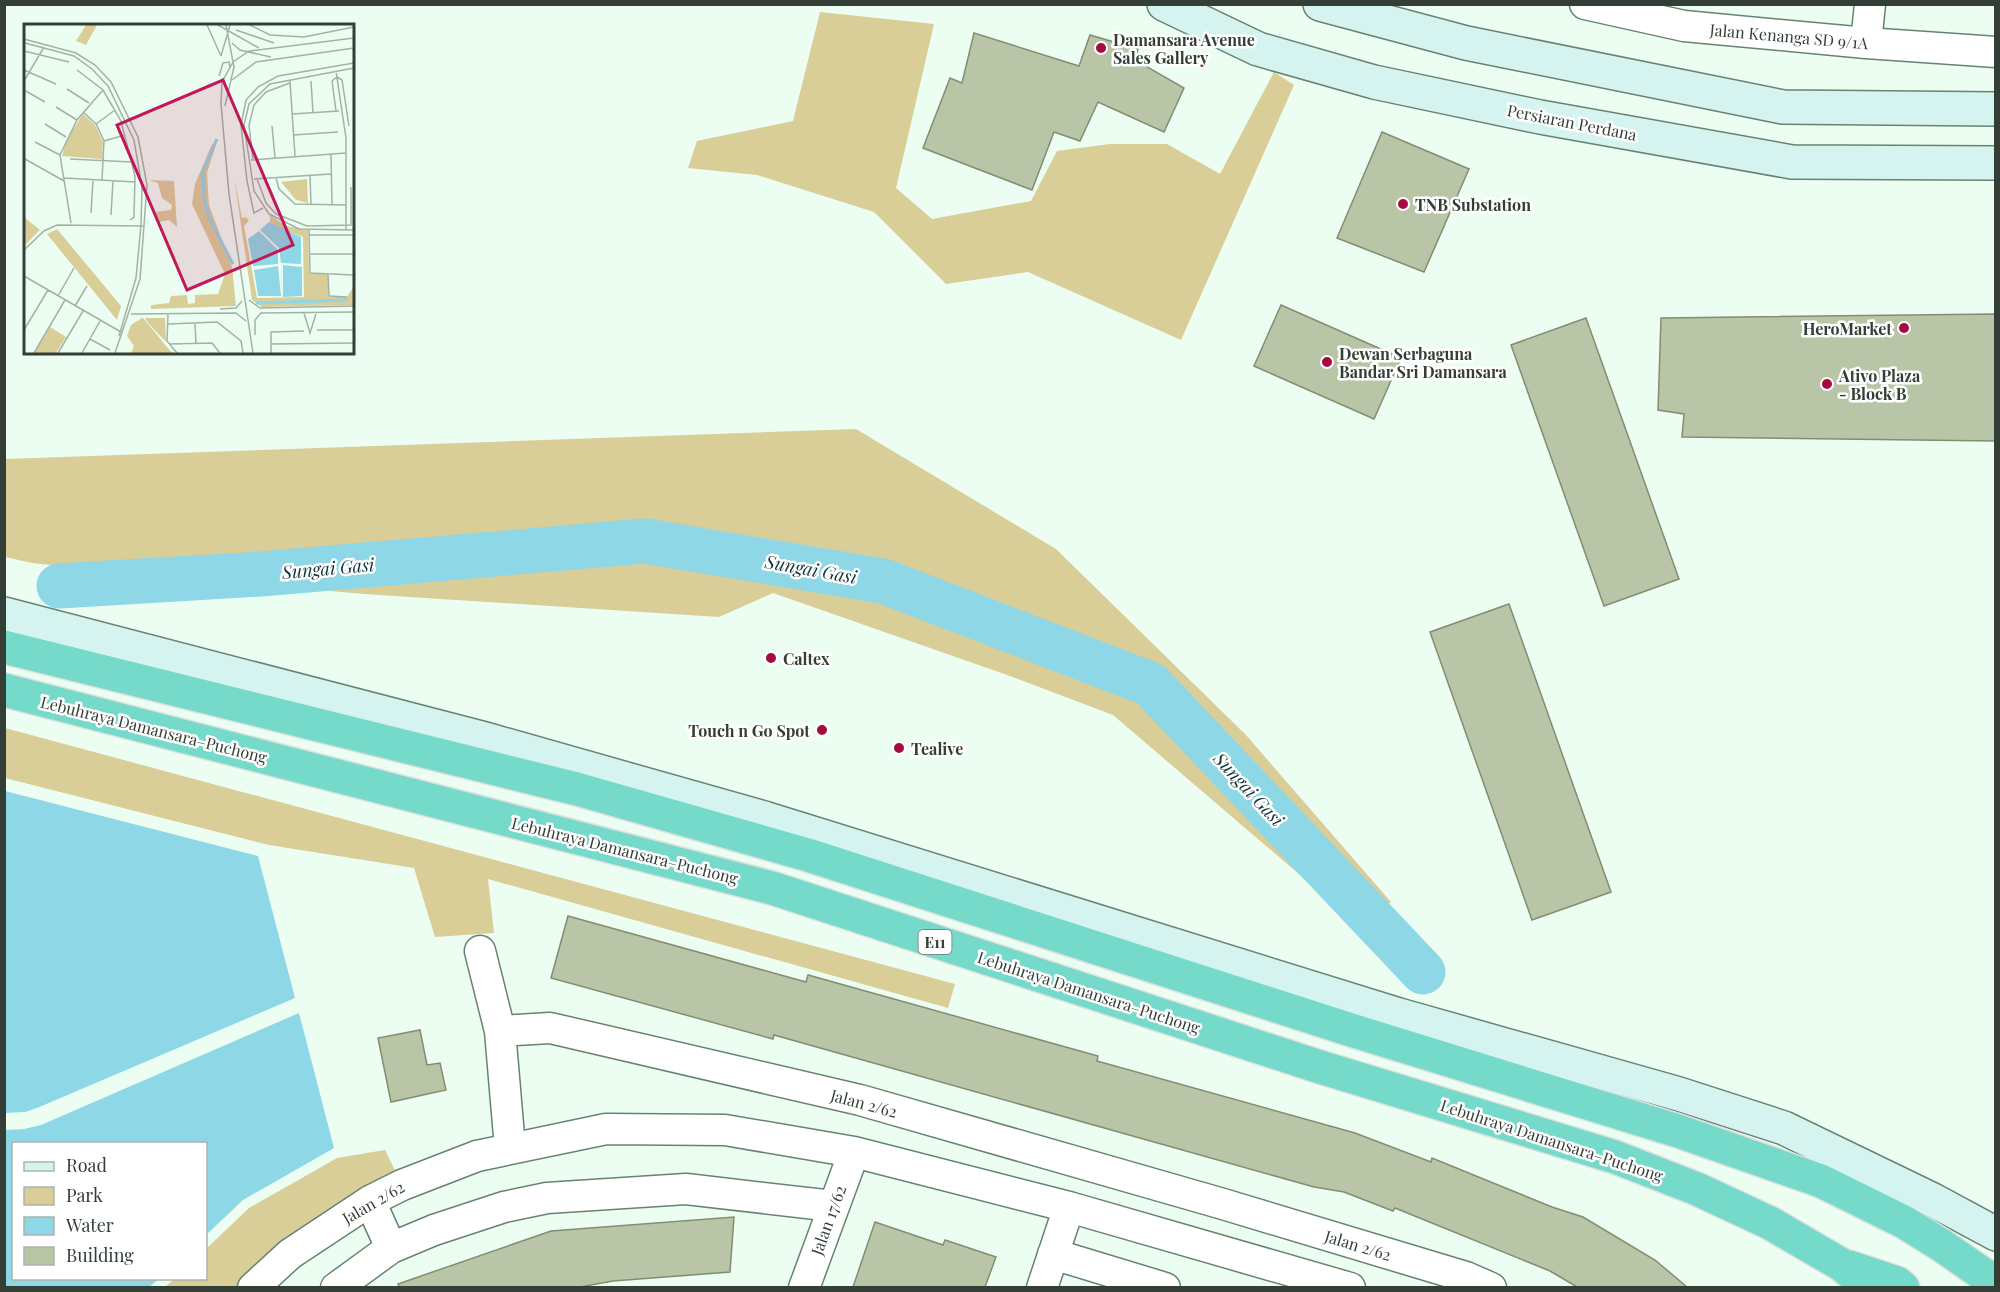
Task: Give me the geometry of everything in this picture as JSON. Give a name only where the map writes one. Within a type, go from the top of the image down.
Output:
[{"type":"highway","points":[[4,647],[600,796],[808,855],[1348,1029],[1678,1131],[1821,1181],[1904,1222],[1995,1283]]},
{"type":"highway","name":"Lebuhraya Damansara–Puchong","points":[[4,690],[772,888],[1320,1067],[1616,1157],[1697,1189],[1770,1223],[1842,1265]]},
{"type":"highway","points":[[1842,1265],[1870,1287]]},
{"type":"highway","points":[[1842,1265],[1898,1283],[1903,1287]]},
{"type":"main road","name":"Persiaran Perdana","points":[[1164,4],[1258,49],[1374,82],[1540,117],[1792,162],[1995,163]]},
{"type":"main road","points":[[1320,4],[1466,43],[1783,107],[1995,110]]},
{"type":"main road","points":[[4,614],[100,637],[485,739],[764,818],[1399,1015],[1679,1094],[1784,1128],[1933,1200],[1995,1234]]},
{"type":"street","name":"Jalan Kenanga SD 9/1A","points":[[1585,4],[1684,26],[1995,52]]},
{"type":"street","points":[[1866,43],[1870,4]]},
{"type":"street","points":[[480,951],[500,1031],[510,1148]]},
{"type":"street","name":"Jalan 2/62","points":[[500,1031],[550,1028],[860,1100],[1223,1204],[1466,1277],[1491,1287]]},
{"type":"street","name":"Jalan 2/62","points":[[253,1287],[290,1254],[370,1201],[402,1185],[451,1165],[510,1148],[606,1129],[725,1130],[854,1152],[1069,1207],[1350,1287]]},
{"type":"street","name":"Jalan 17/62","points":[[804,1287],[854,1152]]},
{"type":"street","points":[[336,1287],[392,1248],[461,1220],[547,1198],[686,1189],[833,1206]]},
{"type":"street","points":[[370,1201],[392,1248]]},
{"type":"street","points":[[1208,1247],[1223,1204]]},
{"type":"street","points":[[1042,1287],[1069,1207]]},
{"type":"street","points":[[1053,1254],[1164,1287]]},
{"type":"green space","points":[[820,12],[934,24],[896,188],[932,219],[1031,201],[1057,151],[1110,144],[1167,144],[1220,174],[1274,72],[1294,85],[1181,340],[1028,272],[946,284],[874,212],[757,175],[688,168],[697,141],[793,121]]},
{"type":"green space","points":[[856,429],[1056,549],[1246,735],[1391,902],[1362,928],[1113,715],[1010,676],[773,593],[719,617],[364,594],[136,574],[32,563],[5,557],[5,459]]},
{"type":"green space","points":[[5,728],[955,984],[948,1008],[488,879],[494,933],[435,937],[414,868],[269,845],[5,778]]},
{"type":"green space","points":[[385,1150],[401,1183],[245,1287],[164,1288],[173,1280],[207,1280],[207,1248],[249,1208],[337,1158]]},
{"type":"water","points":[[5,791],[258,856],[295,998],[37,1108],[25,1112],[5,1113]]},
{"type":"water","points":[[299,1013],[334,1148],[243,1200],[207,1234],[207,1142],[12,1142],[12,1280],[158,1280],[149,1287],[5,1287],[5,1130],[41,1125]]},
{"type":"building","points":[[974,33],[1079,66],[1090,35],[1138,49],[1135,60],[1184,88],[1164,132],[1098,102],[1080,141],[1054,132],[1032,190],[923,148],[950,78],[962,83]]},
{"type":"building","name":"TNB Substation","points":[[1382,132],[1469,169],[1424,272],[1337,238]]},
{"type":"building","name":"Dewan Serbaguna Bandar Sri Damansara","points":[[1281,305],[1401,358],[1374,419],[1254,366]]},
{"type":"building","name":"Ativo Plaza - Block B","points":[[1995,314],[1995,441],[1682,437],[1684,414],[1658,410],[1661,318]]},
{"type":"building","points":[[1586,318],[1679,579],[1604,606],[1511,345]]},
{"type":"building","points":[[1509,604],[1611,892],[1532,920],[1430,632]]},
{"type":"building","points":[[568,916],[806,982],[808,975],[1098,1056],[1097,1061],[1355,1133],[1431,1162],[1432,1158],[1552,1207],[1583,1217],[1655,1260],[1687,1287],[1577,1287],[1550,1271],[1395,1208],[1393,1211],[1344,1192],[1314,1187],[774,1035],[773,1039],[551,978]]},
{"type":"building","points":[[420,1030],[427,1065],[440,1063],[446,1090],[391,1102],[378,1038]]},
{"type":"building","points":[[734,1217],[730,1272],[613,1281],[580,1287],[399,1287],[398,1284],[551,1231]]},
{"type":"building","points":[[875,1222],[943,1245],[945,1240],[996,1257],[985,1287],[853,1287]]},
{"type":"waterway","name":"Sungai Gasi","points":[[59,586],[261,574],[645,541],[883,581],[1150,684],[1423,972]]},
{"type":"place","name":"Damansara Avenue Sales Gallery","points":[[1101,48]]},
{"type":"place","name":"TNB Substation","points":[[1403,204]]},
{"type":"place","name":"HeroMarket","points":[[1904,328]]},
{"type":"place","name":"Dewan Serbaguna Bandar Sri Damansara","points":[[1327,362]]},
{"type":"place","name":"Ativo Plaza - Block B","points":[[1827,384]]},
{"type":"place","name":"Caltex","points":[[771,658]]},
{"type":"place","name":"Touch n Go Spot","points":[[822,730]]},
{"type":"place","name":"Tealive","points":[[899,748]]}]
